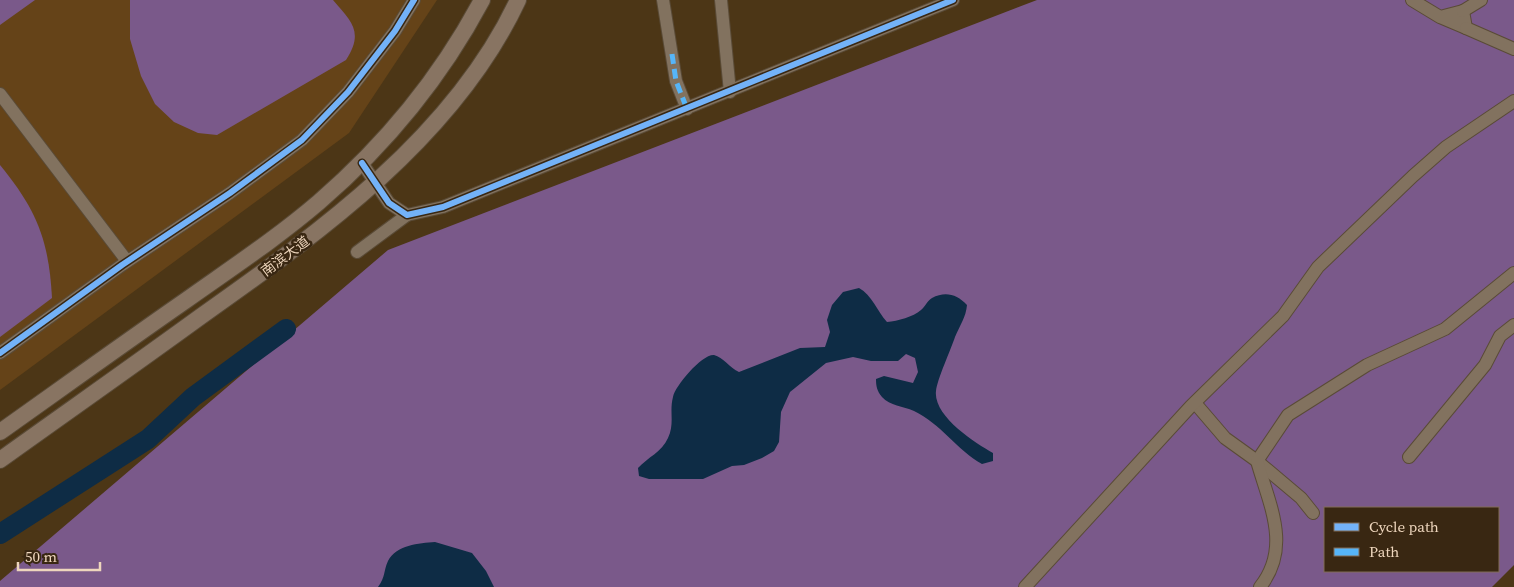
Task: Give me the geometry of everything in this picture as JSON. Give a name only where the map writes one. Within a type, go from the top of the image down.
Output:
[{"type":"main road","name":"南滨大道","points":[[0,432],[318,203],[362,163],[408,112],[468,27],[482,0]]},
{"type":"main road","name":"南滨大道","points":[[0,460],[282,258],[332,220],[423,136],[464,87],[508,22],[518,0]]},
{"type":"street","points":[[0,353],[127,261],[230,193],[302,140],[348,92],[395,31],[414,0]]},
{"type":"street","points":[[663,0],[676,81],[687,109]]},
{"type":"street","points":[[721,0],[730,92]]},
{"type":"street","points":[[357,252],[407,215],[443,207],[953,0]]},
{"type":"street","points":[[1412,0],[1440,17],[1514,49]]},
{"type":"street","points":[[1440,17],[1463,12],[1481,0]]},
{"type":"street","points":[[1463,12],[1466,28]]},
{"type":"street","points":[[0,94],[127,261]]},
{"type":"street","points":[[1025,587],[1195,403],[1283,316],[1318,267],[1446,147],[1514,101]]},
{"type":"street","points":[[362,163],[373,183],[389,203],[407,215]]},
{"type":"street","points":[[1257,460],[1288,415],[1367,365],[1445,329],[1514,273]]},
{"type":"street","points":[[1409,457],[1485,365],[1500,336],[1514,324]]},
{"type":"street","points":[[1195,403],[1225,438],[1257,460],[1301,498],[1313,513]]},
{"type":"street","points":[[1257,460],[1276,528],[1278,549],[1270,574],[1260,587]]},
{"type":"shaded area","points":[[0,0],[437,0],[349,133],[0,390]]},
{"type":"shaded area","points":[[0,0],[35,0],[0,25]]},
{"type":"shaded area","points":[[130,0],[333,0],[350,21],[355,35],[354,42],[346,60],[217,135],[198,133],[174,122],[155,104],[141,76],[130,39]]},
{"type":"shaded area","points":[[1037,0],[1514,0],[1514,565],[1492,587],[0,587],[0,581],[388,250]]},
{"type":"shaded area","points":[[0,165],[13,181],[39,227],[48,260],[52,298],[0,337]]},
{"type":"water","points":[[859,288],[871,299],[887,322],[914,315],[930,299],[946,294],[959,298],[967,305],[939,380],[936,391],[937,400],[941,410],[957,428],[993,453],[993,461],[982,464],[964,452],[932,422],[914,411],[897,406],[882,397],[877,388],[876,379],[884,376],[913,383],[918,372],[915,358],[906,354],[898,361],[871,361],[853,357],[826,363],[790,392],[781,412],[779,442],[774,451],[762,458],[744,465],[732,466],[703,479],[649,479],[639,476],[638,468],[659,451],[668,438],[671,427],[673,397],[684,379],[696,365],[709,356],[714,355],[739,372],[800,348],[825,347],[830,332],[827,320],[832,305],[843,292]]},
{"type":"water","points":[[435,542],[472,553],[486,571],[494,587],[378,587],[388,561],[396,551],[415,544]]},
{"type":"waterway","points":[[0,534],[148,439],[193,397],[286,329]]},
{"type":"marked path","points":[[672,54],[676,81],[687,109]]},
{"type":"cycle path","points":[[0,353],[122,265],[230,193],[302,140],[348,92],[395,31],[414,0]]},
{"type":"cycle path","points":[[362,163],[389,203],[407,215],[443,207],[953,0]]}]
